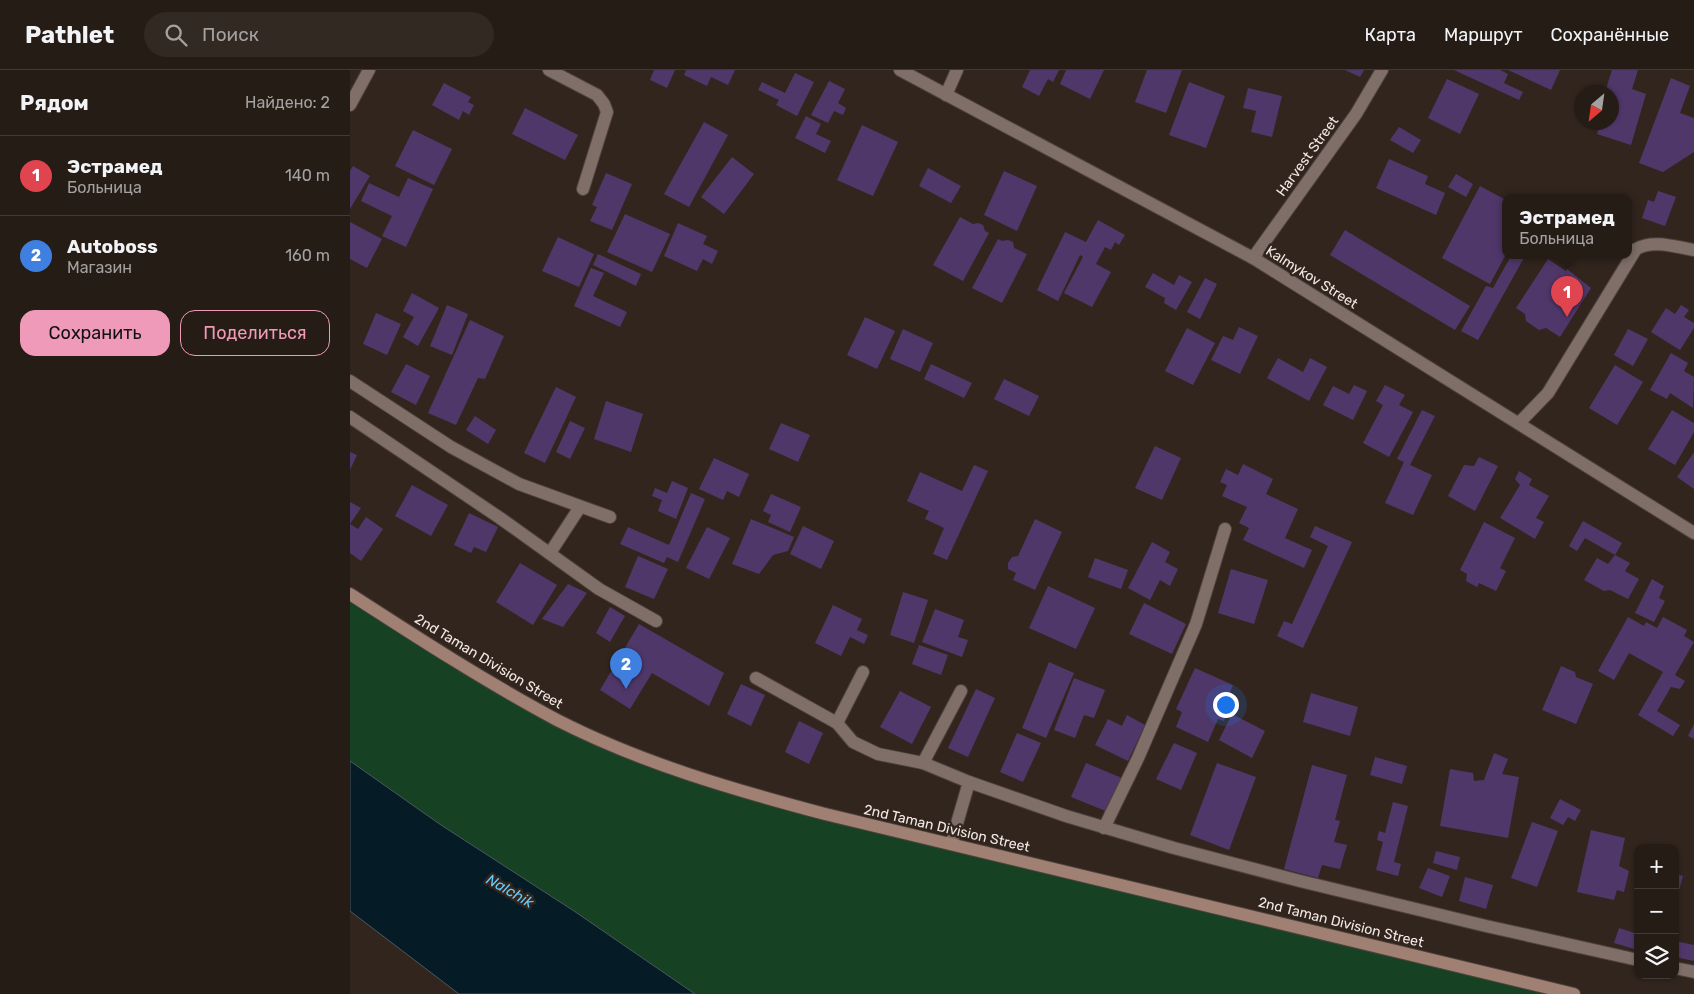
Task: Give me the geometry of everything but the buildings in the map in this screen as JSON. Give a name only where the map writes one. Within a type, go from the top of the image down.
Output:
[{"type":"main road","name":"2nd Taman Division Street","points":[[350,594],[473,673],[558,720],[627,751],[687,774],[757,796],[1574,994]]},
{"type":"street","points":[[350,104],[354,86],[369,70]]},
{"type":"street","points":[[549,70],[597,95],[607,112],[583,189]]},
{"type":"street","name":"Kalmykov Street","points":[[900,70],[1253,258],[1694,534]]},
{"type":"street","points":[[946,94],[957,70]]},
{"type":"street","name":"Harvest Street","points":[[1253,258],[1356,114],[1382,70]]},
{"type":"street","points":[[1632,256],[1636,249],[1644,245],[1661,244],[1694,250]]},
{"type":"street","points":[[1519,423],[1548,393],[1630,259]]},
{"type":"street","points":[[350,381],[451,447],[519,484],[610,517]]},
{"type":"street","points":[[350,417],[550,553],[599,589],[656,621]]},
{"type":"street","points":[[550,553],[580,507]]},
{"type":"street","points":[[1104,828],[1138,758],[1196,624],[1225,529]]},
{"type":"street","points":[[837,723],[863,672]]},
{"type":"street","points":[[756,678],[837,723],[853,742],[878,754],[923,763],[969,782],[1066,816],[1174,848],[1318,886],[1634,959]]},
{"type":"street","points":[[923,763],[961,691]]},
{"type":"street","points":[[951,844],[969,782]]},
{"type":"street","points":[[1679,969],[1694,972]]},
{"type":"green space","points":[[350,594],[558,720],[687,774],[1574,994],[695,994],[574,911],[441,825],[350,761]]},
{"type":"water","name":"Nalchik","points":[[350,761],[441,825],[574,911],[695,994],[459,994],[350,911]]},
{"type":"place","name":"Эстрамед","points":[[1567,317]]},
{"type":"place","name":"Autoboss","points":[[626,689]]}]
